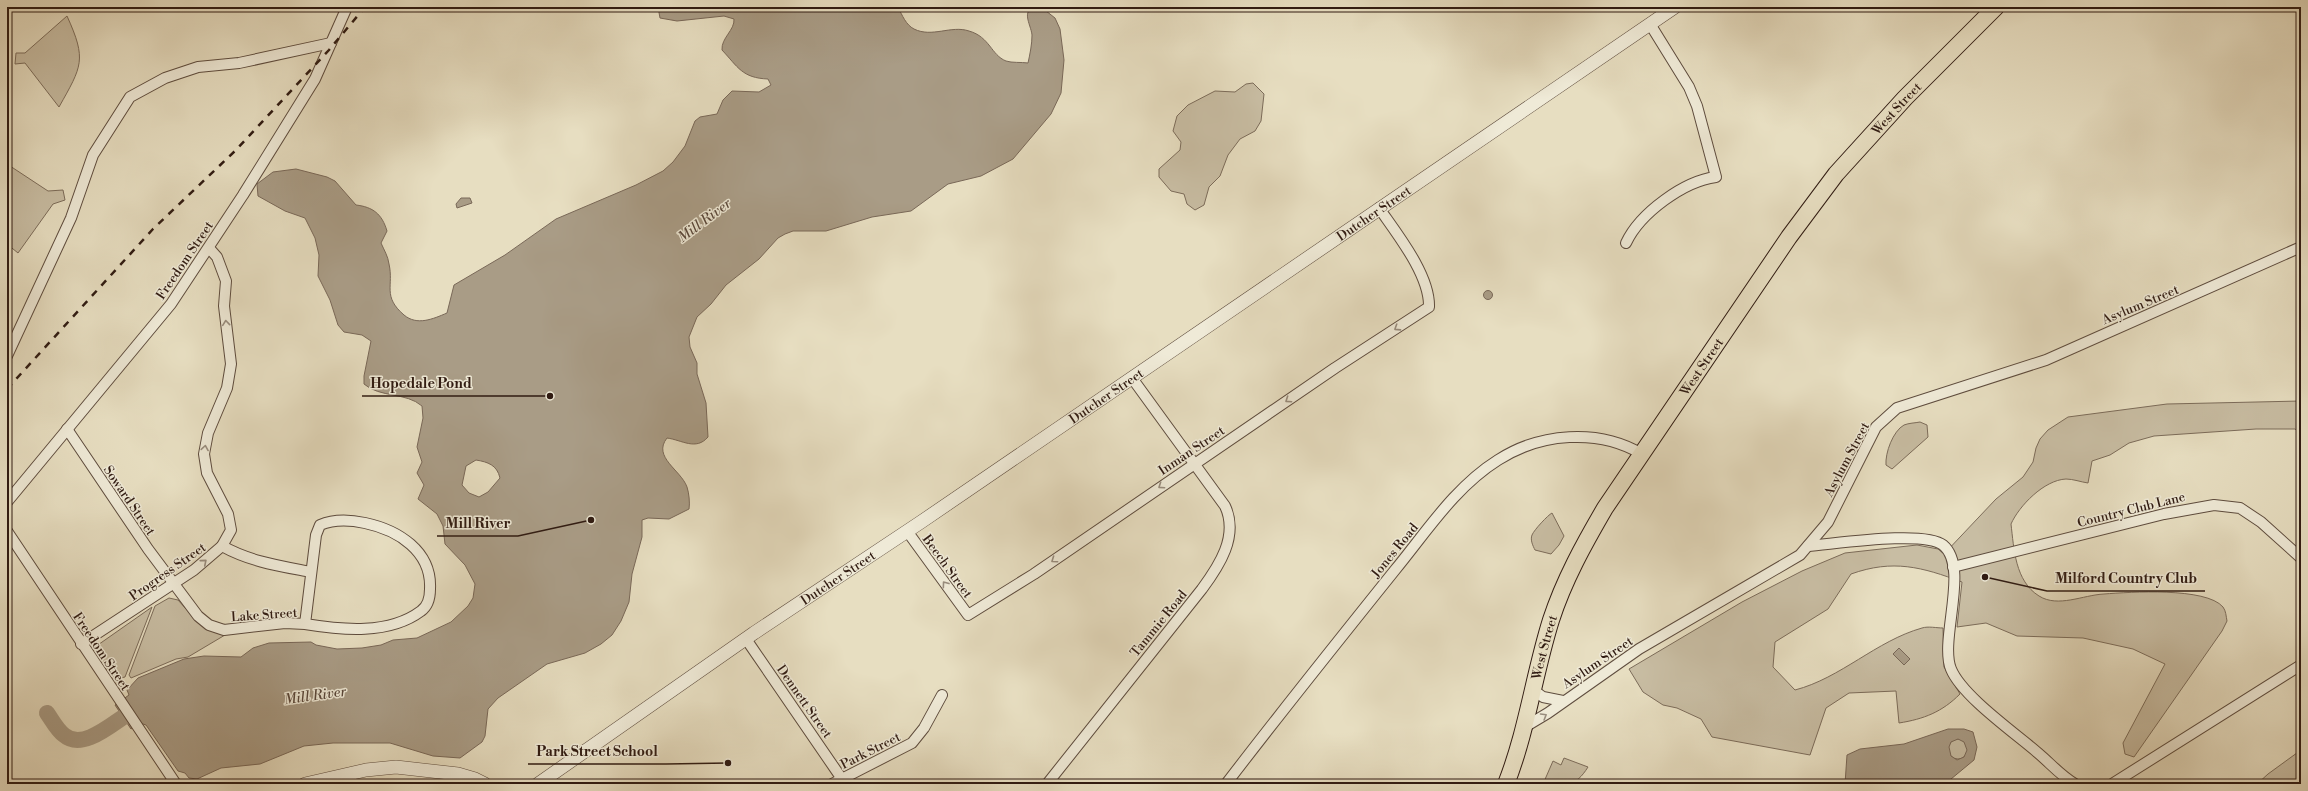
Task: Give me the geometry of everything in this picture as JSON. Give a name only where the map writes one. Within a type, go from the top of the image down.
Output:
[{"type":"main road","name":"West Street","points":[[1506,784],[1523,728],[1551,620],[1568,575],[1605,508],[1789,237],[1836,174],[1909,94],[1996,7]]},
{"type":"street","name":"Freedom Street","points":[[7,502],[171,304],[209,248],[315,80],[347,7]]},
{"type":"street","name":"Dutcher Street","points":[[538,784],[746,638],[907,531],[1675,7]]},
{"type":"street","points":[[1626,243],[1636,226],[1645,216],[1695,181],[1716,177],[1697,106],[1689,87],[1650,24]]},
{"type":"street","points":[[7,356],[71,218],[93,155],[130,97],[165,78],[198,67],[239,64],[331,43]]},
{"type":"street","name":"Inman Street","points":[[968,616],[1034,574],[1335,368],[1429,307],[1429,294],[1415,265],[1398,235],[1379,208]]},
{"type":"street","name":"Asylum Street","points":[[1523,728],[1548,713],[1562,701],[1639,649],[1800,555],[1828,522],[1876,427],[1897,408],[2046,360],[2301,247]]},
{"type":"street","name":"Progress Street","points":[[81,644],[194,570],[222,546],[231,530],[225,508],[207,473],[204,454],[208,433],[227,388],[231,364],[224,306],[226,281],[218,257],[209,248]]},
{"type":"street","name":"Tammie Road","points":[[1047,784],[1202,589],[1222,559],[1229,534],[1228,513],[1222,502],[1132,378]]},
{"type":"street","name":"Soward Street","points":[[67,429],[173,584]]},
{"type":"street","name":"Jones Road","points":[[1226,784],[1334,645],[1464,485],[1499,459],[1552,438],[1578,437],[1605,439],[1626,445],[1642,454]]},
{"type":"street","name":"Country Club Lane","points":[[1952,567],[2164,514],[2214,504],[2240,508],[2261,522],[2301,558]]},
{"type":"street","name":"Lake Street","points":[[173,584],[198,616],[209,625],[224,630],[285,623],[347,629],[392,624],[422,610],[427,603],[430,594],[429,572],[425,562],[412,544],[392,532],[359,522],[332,522],[320,525],[316,535],[305,624]]},
{"type":"street","name":"Freedom Street","points":[[7,531],[117,698],[176,784]]},
{"type":"street","name":"Beech Street","points":[[907,531],[968,616]]},
{"type":"street","points":[[1808,546],[1884,539],[1924,539],[1943,545],[1950,555],[1954,592],[1949,648],[1952,670],[1970,694],[2075,784]]},
{"type":"street","points":[[222,546],[241,557],[259,563],[312,572]]},
{"type":"street","name":"Dennett Street","points":[[746,638],[842,779]]},
{"type":"street","points":[[2112,784],[2301,665]]},
{"type":"street","name":"Asylum Street","points":[[1532,689],[1543,697],[1562,701]]},
{"type":"street","name":"Park Street","points":[[832,784],[912,743],[924,728],[942,695]]},
{"type":"street","points":[[305,784],[366,770],[396,767],[458,774],[476,779],[485,784]]},
{"type":"shaded area","points":[[67,16],[77,43],[79,63],[73,82],[59,107],[25,63],[15,64],[16,53],[25,53]]},
{"type":"shaded area","points":[[1253,83],[1264,94],[1261,121],[1255,131],[1240,139],[1228,155],[1220,176],[1209,187],[1204,205],[1195,210],[1187,204],[1184,194],[1171,191],[1159,177],[1159,169],[1180,150],[1181,142],[1173,131],[1177,116],[1188,105],[1215,91],[1235,92],[1246,84]]},
{"type":"shaded area","points":[[7,164],[48,191],[63,190],[65,200],[53,204],[18,253],[7,244]]},
{"type":"shaded area","points":[[2301,401],[2301,433],[2295,429],[2256,429],[2154,436],[2129,443],[2110,455],[2092,461],[2088,483],[2071,479],[2058,480],[2041,489],[2026,502],[2011,524],[2015,554],[2020,573],[2031,590],[2046,599],[2062,601],[2104,594],[2167,592],[2201,596],[2214,601],[2223,607],[2227,621],[2222,631],[2134,757],[2125,754],[2123,743],[2165,664],[2133,649],[2083,638],[2017,636],[1986,623],[1957,627],[1962,582],[1934,572],[1920,569],[1894,566],[1880,567],[1866,569],[1851,574],[1828,609],[1775,642],[1773,667],[1795,690],[1828,677],[1889,641],[1905,634],[1924,627],[1943,628],[1944,667],[1960,694],[1946,706],[1925,717],[1899,723],[1896,691],[1849,693],[1826,708],[1810,755],[1712,737],[1701,719],[1677,708],[1663,705],[1643,692],[1629,669],[1742,602],[1802,571],[1845,553],[1917,545],[1938,549],[1944,554],[1996,499],[2023,477],[2033,462],[2036,448],[2040,439],[2048,430],[2068,417],[2167,404]]},
{"type":"shaded area","points":[[1920,422],[1927,425],[1928,437],[1892,469],[1886,465],[1888,449],[1896,432],[1904,425]]},
{"type":"shaded area","points":[[1552,513],[1564,536],[1559,545],[1551,554],[1535,550],[1531,539],[1535,530]]},
{"type":"shaded area","points":[[169,598],[178,600],[195,619],[225,635],[188,657],[176,659],[131,678],[129,675],[155,606]]},
{"type":"shaded area","points":[[152,607],[125,677],[116,679],[111,674],[95,647]]},
{"type":"shaded area","points":[[1958,739],[1965,742],[1968,749],[1965,756],[1958,759],[1951,756],[1948,749],[1951,742]]},
{"type":"shaded area","points":[[2301,750],[2301,784],[2257,784],[2268,774]]},
{"type":"shaded area","points":[[1564,758],[1588,767],[1579,779],[1574,782],[1564,784],[1543,784],[1553,761],[1561,765]]},
{"type":"water","points":[[658,7],[898,7],[906,22],[914,29],[928,32],[955,29],[969,31],[982,37],[997,55],[1006,61],[1028,63],[1032,35],[1028,21],[1028,13],[1034,8],[1041,7],[1055,18],[1060,29],[1064,60],[1061,93],[1051,114],[1013,159],[981,176],[948,184],[911,211],[872,217],[826,231],[793,231],[785,234],[778,238],[759,259],[726,285],[711,304],[697,317],[689,337],[690,347],[697,363],[697,374],[706,403],[708,437],[699,443],[694,444],[667,438],[663,445],[665,457],[687,487],[689,509],[669,519],[648,518],[642,520],[642,537],[632,574],[629,602],[621,621],[612,635],[601,644],[585,653],[547,664],[498,698],[488,709],[485,736],[482,742],[460,758],[433,756],[390,743],[333,743],[304,746],[260,764],[221,768],[197,779],[189,778],[185,773],[178,771],[146,725],[140,723],[131,729],[115,705],[129,695],[127,690],[138,678],[184,659],[204,656],[241,657],[253,648],[269,643],[311,642],[316,645],[337,649],[362,648],[381,645],[393,640],[417,638],[451,622],[468,606],[473,598],[475,584],[465,565],[445,544],[443,526],[437,514],[418,499],[424,485],[417,473],[422,462],[417,447],[423,418],[422,406],[408,399],[370,388],[364,384],[364,376],[371,341],[362,335],[344,332],[338,325],[330,300],[318,276],[319,255],[315,238],[305,218],[285,211],[258,196],[257,184],[273,172],[296,169],[327,177],[335,181],[356,205],[376,212],[385,225],[387,231],[381,243],[388,261],[391,296],[397,308],[409,318],[420,321],[431,319],[447,313],[454,285],[505,255],[556,219],[636,185],[663,171],[673,162],[685,146],[695,121],[700,117],[717,114],[723,100],[732,91],[759,92],[771,85],[768,79],[746,74],[722,50],[722,46],[734,23],[734,19],[724,16],[677,21],[660,18]],"holes":[[[476,460],[488,463],[494,467],[500,478],[488,492],[479,497],[469,493],[462,485],[466,466]]]},
{"type":"water","points":[[461,198],[470,198],[472,203],[457,208],[456,204]]},
{"type":"water","points":[[1488,290],[1493,295],[1488,300],[1483,295]]},
{"type":"water","points":[[1899,648],[1910,659],[1904,665],[1893,654]]},
{"type":"water","points":[[1948,729],[1964,729],[1973,732],[1977,747],[1974,760],[1945,784],[1845,784],[1847,755],[1860,749],[1904,744]],"holes":[[[1958,739],[1964,742],[1967,750],[1964,757],[1957,760],[1951,756],[1949,747],[1951,742]]]},
{"type":"waterway","name":"Mill River","points":[[47,713],[61,733],[73,739],[83,739],[104,730],[142,706]]},
{"type":"railway","points":[[7,389],[153,229],[236,150],[329,50],[365,7]]},
{"type":"place","name":"Hopedale Pond","points":[[550,396]]},
{"type":"place","name":"Mill River","points":[[591,520]]},
{"type":"place","name":"Milford Country Club","points":[[1985,577]]},
{"type":"place","name":"Park Street School","points":[[728,763]]}]
